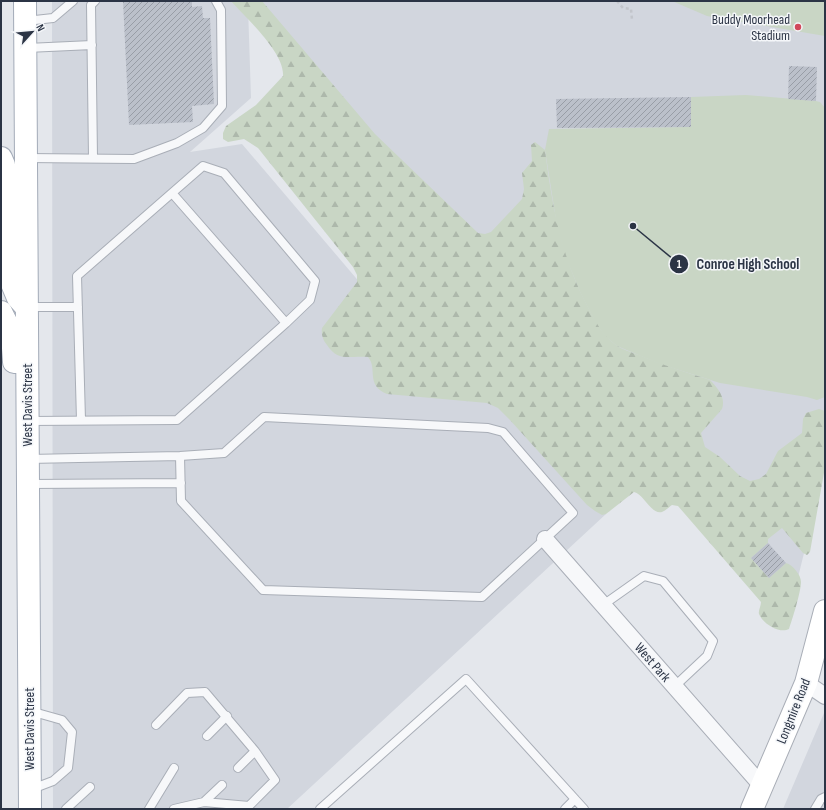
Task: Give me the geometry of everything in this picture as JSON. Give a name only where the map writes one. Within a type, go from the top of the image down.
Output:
[{"type":"main road","points":[[12,1],[13,17],[25,26]]},
{"type":"main road","name":"West Davis Street","points":[[25,26],[30,800]]},
{"type":"main road","points":[[1,158],[4,165],[8,274],[18,298],[26,307]]},
{"type":"main road","points":[[1,312],[9,324],[13,347],[14,440],[28,471]]},
{"type":"main road","name":"Longmire Road","points":[[752,809],[806,683],[825,611]]},
{"type":"street","name":"West Park","points":[[545,539],[762,786]]},
{"type":"street","points":[[806,683],[825,696]]},
{"type":"lane","points":[[25,26],[53,18],[73,1]]},
{"type":"lane","points":[[93,158],[91,5],[95,1]]},
{"type":"lane","points":[[26,158],[134,158],[177,143],[203,128],[222,106],[221,10],[216,1]]},
{"type":"lane","points":[[25,26],[92,45]]},
{"type":"lane","points":[[27,421],[177,420],[310,300],[315,281],[224,173],[203,166],[77,276],[81,420]]},
{"type":"lane","points":[[172,193],[286,323]]},
{"type":"lane","points":[[26,307],[78,307]]},
{"type":"lane","points":[[28,471],[180,456],[224,453],[264,417],[488,428],[503,432],[573,513],[482,597],[263,590],[181,501],[180,456]]},
{"type":"lane","points":[[28,471],[181,483]]},
{"type":"lane","points":[[603,605],[644,576],[663,581],[713,641],[707,656],[675,686]]},
{"type":"lane","points":[[320,809],[466,679],[584,809]]},
{"type":"lane","points":[[156,725],[187,693],[205,692],[227,716],[255,751],[275,780],[249,806],[204,802],[174,809]]},
{"type":"lane","points":[[29,711],[62,720],[72,732],[68,768],[30,800]]},
{"type":"lane","points":[[207,736],[227,716]]},
{"type":"lane","points":[[238,768],[255,751]]},
{"type":"lane","points":[[149,809],[174,768]]},
{"type":"lane","points":[[204,802],[222,785]]},
{"type":"lane","points":[[66,809],[90,787]]},
{"type":"lane","points":[[814,809],[821,799],[825,797]]},
{"type":"lane","points":[[565,809],[575,799]]},
{"type":"path","points":[[617,1],[623,8],[631,9],[632,20]]},
{"type":"shaded area","points":[[52,1],[825,1],[825,447],[805,549],[787,622],[248,7],[251,98],[190,152],[242,144],[367,291],[520,405],[606,514],[287,809],[53,809]]},
{"type":"shaded area","points":[[825,711],[825,809],[783,809],[824,713]]},
{"type":"green space","points":[[231,1],[262,1],[375,134],[478,233],[485,234],[491,232],[522,199],[524,189],[522,173],[532,161],[531,145],[535,142],[545,150],[551,191],[564,250],[579,288],[597,323],[603,333],[621,348],[710,380],[713,383],[722,397],[723,405],[722,409],[701,433],[705,447],[720,457],[740,476],[750,481],[759,479],[766,474],[778,451],[802,433],[803,419],[806,413],[819,409],[825,411],[825,467],[810,552],[807,555],[803,553],[782,528],[768,539],[768,543],[751,558],[769,578],[786,563],[794,568],[798,573],[801,579],[801,587],[789,629],[777,629],[761,618],[759,613],[761,602],[678,506],[672,505],[662,512],[658,512],[651,508],[641,496],[634,492],[606,514],[602,515],[587,505],[498,408],[487,403],[387,394],[376,386],[371,361],[368,357],[345,357],[331,351],[323,339],[322,328],[357,282],[357,275],[353,267],[258,148],[244,139],[228,142],[223,139],[223,133],[226,126],[256,105],[283,76],[282,67],[278,57],[255,26]]},
{"type":"green space","name":"Buddy Moorhead Stadium","points":[[672,1],[825,1],[825,36],[707,16]]},
{"type":"green space","points":[[746,95],[816,101],[820,102],[825,108],[825,397],[817,400],[807,397],[720,383],[660,364],[617,346],[606,337],[597,325],[581,294],[566,258],[557,226],[545,150],[549,129],[691,127],[691,97]]},
{"type":"building","points":[[123,1],[192,1],[192,7],[202,6],[203,18],[210,18],[214,104],[192,106],[193,122],[129,125]]},
{"type":"building","points":[[789,66],[817,67],[816,101],[788,99]]},
{"type":"building","points":[[691,97],[691,127],[557,128],[556,99]]},
{"type":"building","points":[[768,543],[786,563],[769,578],[751,558]]},
{"type":"place","name":"Buddy Moorhead Stadium","points":[[798,27]]},
{"type":"place","name":"Conroe High School","points":[[633,226]]}]
